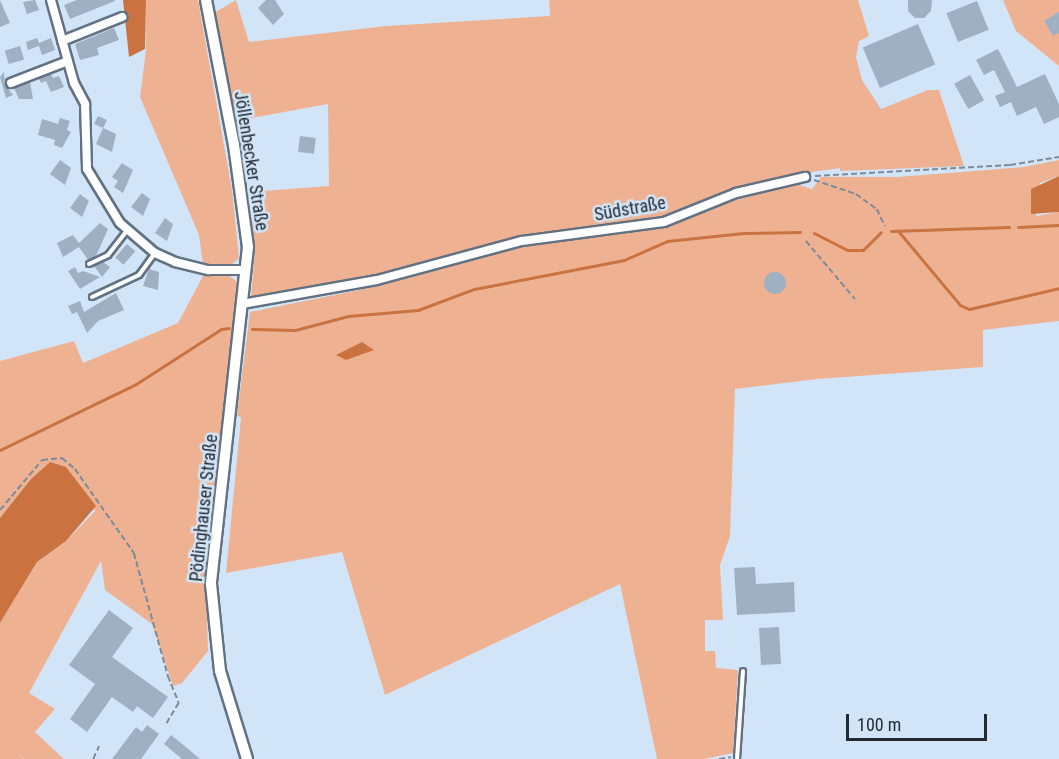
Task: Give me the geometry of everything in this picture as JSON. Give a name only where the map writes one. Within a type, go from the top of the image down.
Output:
[{"type":"main road","name":"Jöllenbecker Straße","points":[[206,0],[242,194],[248,247],[240,329]]},
{"type":"main road","name":"Pödinghauser Straße","points":[[240,329],[212,584],[220,671],[247,759]]},
{"type":"street","points":[[51,0],[68,61],[85,104],[88,130],[84,153],[90,178],[127,231],[155,252],[189,267],[246,270]]},
{"type":"street","points":[[62,40],[122,17]]},
{"type":"street","points":[[11,83],[68,61]]},
{"type":"street","name":"Südstraße","points":[[242,304],[377,280],[522,241],[664,222],[736,193],[805,177]]},
{"type":"lane","points":[[89,264],[108,255],[127,231]]},
{"type":"lane","points":[[92,297],[139,275],[155,252]]},
{"type":"lane","points":[[737,757],[743,671]]},
{"type":"path","points":[[805,177],[1020,164],[1059,157]]},
{"type":"path","points":[[805,177],[856,194],[877,209],[885,226]]},
{"type":"path","points":[[806,241],[855,299]]},
{"type":"path","points":[[0,510],[42,460],[62,458],[75,469],[134,553],[168,676],[179,703],[166,725]]},
{"type":"path","points":[[93,759],[99,746]]},
{"type":"path","points":[[719,759],[737,757]]},
{"type":"shaded area","points":[[123,0],[146,0],[145,49],[129,57]]},
{"type":"shaded area","points":[[146,0],[198,0],[232,190],[239,258],[232,264],[203,264],[199,235],[140,97],[146,50]]},
{"type":"shaded area","points":[[236,0],[249,42],[386,26],[550,16],[549,0],[858,0],[869,36],[859,41],[856,57],[862,80],[881,109],[928,90],[939,90],[964,166],[840,171],[840,168],[777,177],[738,187],[664,216],[521,238],[376,279],[256,300],[251,297],[255,250],[250,192],[329,186],[328,104],[235,121],[214,13]]},
{"type":"shaded area","points":[[1003,0],[1059,0],[1059,66],[1016,31]]},
{"type":"shaded area","points":[[1059,160],[1059,176],[1040,183],[1036,216],[1059,212],[1059,321],[983,330],[983,367],[817,379],[735,389],[730,536],[720,565],[723,620],[705,620],[705,651],[715,651],[716,668],[738,670],[733,753],[704,759],[657,759],[620,584],[385,695],[342,552],[226,573],[241,418],[237,415],[250,312],[379,286],[495,250],[663,225],[771,188],[793,183],[812,189],[821,177],[897,177],[1024,167]]},
{"type":"shaded area","points":[[1059,176],[1059,212],[1031,214],[1031,189]]},
{"type":"shaded area","points":[[203,276],[229,276],[239,283],[205,557],[208,651],[182,683],[173,686],[152,624],[105,590],[101,561],[29,693],[55,709],[35,732],[64,759],[24,759],[17,752],[23,759],[0,759],[0,623],[37,562],[66,541],[95,511],[50,462],[31,479],[0,518],[0,361],[74,341],[83,363],[178,323]]},
{"type":"shaded area","points":[[362,342],[374,350],[346,360],[336,355]]},
{"type":"shaded area","points":[[50,462],[66,467],[96,506],[66,541],[37,562],[0,623],[0,518],[31,479]]},
{"type":"building","points":[[0,0],[10,23],[0,27]]},
{"type":"building","points":[[35,0],[39,10],[27,14],[23,2]]},
{"type":"building","points":[[77,0],[115,1],[70,19],[64,5]]},
{"type":"building","points":[[266,0],[275,0],[284,14],[273,25],[258,8]]},
{"type":"building","points":[[908,0],[932,0],[931,11],[924,18],[915,18],[908,11]]},
{"type":"building","points":[[977,1],[989,30],[958,42],[946,13]]},
{"type":"building","points":[[1059,12],[1059,33],[1053,36],[1044,21]]},
{"type":"building","points":[[918,24],[935,65],[880,88],[863,47]]},
{"type":"building","points":[[114,28],[119,40],[97,48],[99,55],[80,60],[75,44]]},
{"type":"building","points":[[37,38],[39,43],[51,38],[55,50],[42,55],[39,46],[28,50],[26,42]]},
{"type":"building","points":[[20,46],[24,59],[9,64],[5,51]]},
{"type":"building","points":[[998,49],[1017,87],[1045,74],[1059,104],[1059,117],[1044,124],[1036,107],[1017,116],[1011,102],[1000,107],[995,96],[1005,92],[994,70],[984,75],[976,60]]},
{"type":"building","points":[[4,72],[5,85],[13,95],[6,98],[0,77]]},
{"type":"building","points":[[51,74],[53,78],[59,76],[64,87],[51,92],[46,81],[41,83],[39,79]]},
{"type":"building","points":[[970,75],[984,100],[968,109],[954,84]]},
{"type":"building","points":[[30,82],[33,99],[19,99],[14,88]]},
{"type":"building","points":[[98,116],[107,120],[103,128],[94,124]]},
{"type":"building","points":[[60,118],[70,121],[67,130],[71,132],[62,148],[54,145],[55,140],[38,135],[42,119],[58,124]]},
{"type":"building","points":[[103,128],[116,134],[112,152],[96,144]]},
{"type":"building","points":[[300,136],[316,138],[314,154],[298,152]]},
{"type":"building","points":[[60,160],[71,168],[65,185],[50,174]]},
{"type":"building","points":[[122,163],[133,170],[123,193],[114,187],[118,181],[112,177]]},
{"type":"building","points":[[142,193],[150,199],[143,216],[131,207]]},
{"type":"building","points":[[80,194],[89,201],[82,217],[70,208]]},
{"type":"building","points":[[165,218],[173,224],[167,241],[155,233]]},
{"type":"building","points":[[100,223],[108,229],[96,256],[88,260],[79,247],[63,257],[57,243],[73,235],[79,243]]},
{"type":"building","points":[[127,244],[135,251],[123,265],[115,258]]},
{"type":"building","points":[[103,262],[110,267],[102,277],[94,266]]},
{"type":"building","points":[[75,267],[78,273],[83,271],[100,277],[80,289],[68,271]]},
{"type":"building","points":[[149,269],[159,272],[158,290],[143,286]]},
{"type":"building","points":[[775,272],[783,275],[786,283],[783,291],[775,294],[767,291],[764,283],[767,275]]},
{"type":"building","points":[[116,293],[124,310],[98,321],[87,333],[77,312],[72,314],[68,306],[80,301],[84,312]]},
{"type":"building","points":[[755,567],[756,584],[794,582],[795,612],[737,615],[734,568]]},
{"type":"building","points":[[109,610],[133,628],[112,657],[168,697],[153,718],[137,706],[133,712],[112,697],[87,732],[70,719],[95,684],[69,665]]},
{"type":"building","points":[[779,627],[781,664],[761,665],[759,628]]},
{"type":"building","points":[[147,725],[159,734],[141,759],[112,759],[136,727],[142,732]]},
{"type":"building","points":[[171,735],[200,759],[182,759],[164,744]]},
{"type":"waterway","points":[[1018,227],[1059,225]]},
{"type":"waterway","points":[[891,231],[1009,227]]},
{"type":"waterway","points":[[252,329],[295,330],[348,316],[418,310],[474,289],[624,260],[667,241],[744,233],[800,232]]},
{"type":"waterway","points":[[814,233],[848,250],[863,250],[881,232]]},
{"type":"waterway","points":[[899,232],[960,305],[969,309],[1059,288]]},
{"type":"waterway","points":[[0,450],[136,384],[221,329],[229,328]]}]
